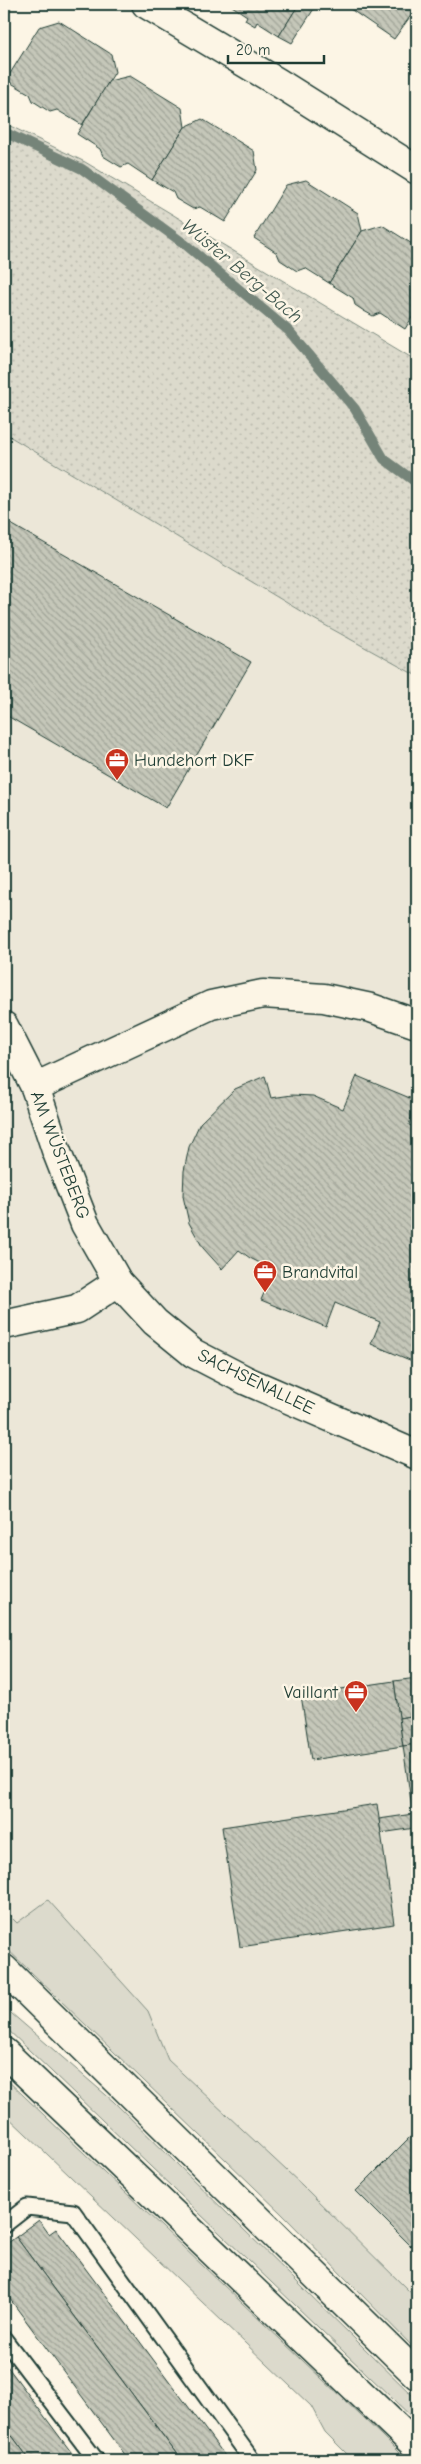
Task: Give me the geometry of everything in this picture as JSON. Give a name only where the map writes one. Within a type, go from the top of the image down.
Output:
[{"type":"street","points":[[146,4],[417,170]]},
{"type":"street","points":[[35,1087],[211,1005],[263,994],[324,998],[371,1008],[417,1024]]},
{"type":"street","name":"AM WÜSTEBERG","points":[[4,1026],[35,1087],[56,1150],[85,1224],[118,1282]]},
{"type":"street","points":[[4,1325],[77,1309],[118,1282]]},
{"type":"street","name":"SACHSENALLEE","points":[[118,1282],[155,1322],[193,1353],[248,1381],[417,1455]]},
{"type":"street","points":[[4,1969],[417,2375]]},
{"type":"street","points":[[4,2052],[417,2447]]},
{"type":"lane","points":[[4,2225],[27,2207],[73,2212],[252,2460]]},
{"type":"lane","points":[[4,2339],[96,2460]]},
{"type":"shaded area","points":[[4,123],[85,162],[417,361],[417,676],[312,618],[4,433]]},
{"type":"shaded area","points":[[4,433],[312,618],[417,676],[417,2299],[302,2185],[168,2060],[148,2011],[48,1900],[17,1923],[4,1910]]},
{"type":"shaded area","points":[[48,1900],[148,2011],[168,2060],[302,2185],[417,2299],[417,2351],[282,2214],[4,1946],[4,1910],[17,1923]]},
{"type":"shaded area","points":[[4,2007],[113,2101],[417,2400],[417,2422],[4,2026]]},
{"type":"shaded area","points":[[4,2077],[406,2460],[353,2460],[325,2432],[311,2406],[4,2113]]},
{"type":"building","points":[[4,4],[13,4],[4,19]]},
{"type":"building","points":[[229,4],[299,4],[279,36],[257,22],[255,26],[245,20],[247,16]]},
{"type":"building","points":[[299,4],[317,4],[292,43],[279,36]]},
{"type":"building","points":[[343,4],[417,4],[417,7],[394,39]]},
{"type":"building","points":[[59,21],[111,54],[115,72],[82,125],[57,110],[50,112],[33,101],[30,94],[6,80],[39,27]]},
{"type":"building","points":[[130,76],[182,108],[185,127],[152,180],[128,164],[121,167],[103,156],[100,149],[77,134],[109,81]]},
{"type":"building","points":[[202,119],[254,151],[257,170],[225,222],[200,207],[193,209],[176,199],[173,192],[152,180],[185,127]]},
{"type":"building","points":[[306,180],[358,213],[362,231],[329,283],[305,268],[297,271],[280,260],[277,253],[254,238],[286,185]]},
{"type":"building","points":[[382,225],[417,247],[417,309],[405,329],[380,313],[373,316],[364,311],[355,305],[353,298],[329,283],[362,231]]},
{"type":"building","points":[[4,520],[251,662],[166,808],[4,714]]},
{"type":"building","points":[[265,1076],[271,1098],[292,1095],[313,1096],[343,1109],[357,1076],[417,1101],[409,1125],[417,1128],[417,1363],[371,1344],[380,1322],[335,1303],[326,1327],[261,1300],[274,1270],[239,1250],[222,1269],[203,1248],[189,1223],[183,1196],[184,1171],[189,1147],[200,1123],[235,1089]]},
{"type":"building","points":[[417,1678],[417,1715],[399,1718],[394,1681]]},
{"type":"building","points":[[394,1681],[403,1746],[311,1760],[301,1695]]},
{"type":"building","points":[[417,1715],[417,1744],[403,1746],[399,1718]]},
{"type":"building","points":[[417,1744],[417,1843],[403,1746]]},
{"type":"building","points":[[377,1804],[394,1924],[240,1947],[222,1827]]},
{"type":"building","points":[[413,1814],[415,1828],[381,1833],[379,1819]]},
{"type":"building","points":[[417,2130],[417,2252],[356,2191]]},
{"type":"building","points":[[39,2220],[49,2234],[56,2229],[228,2460],[181,2460],[16,2237]]},
{"type":"building","points":[[16,2237],[181,2460],[129,2460],[4,2291],[4,2246]]},
{"type":"building","points":[[4,2362],[77,2460],[30,2460],[4,2425]]},
{"type":"building","points":[[4,2425],[30,2460],[4,2460]]},
{"type":"waterway","name":"Wüster Berg-Bach","points":[[4,132],[82,169],[186,245],[289,331],[355,409],[384,459],[417,483]]},
{"type":"place","name":"Hundehort DKF","points":[[117,781]]},
{"type":"place","name":"Brandvital","points":[[265,1293]]},
{"type":"place","name":"Vaillant","points":[[356,1713]]}]
